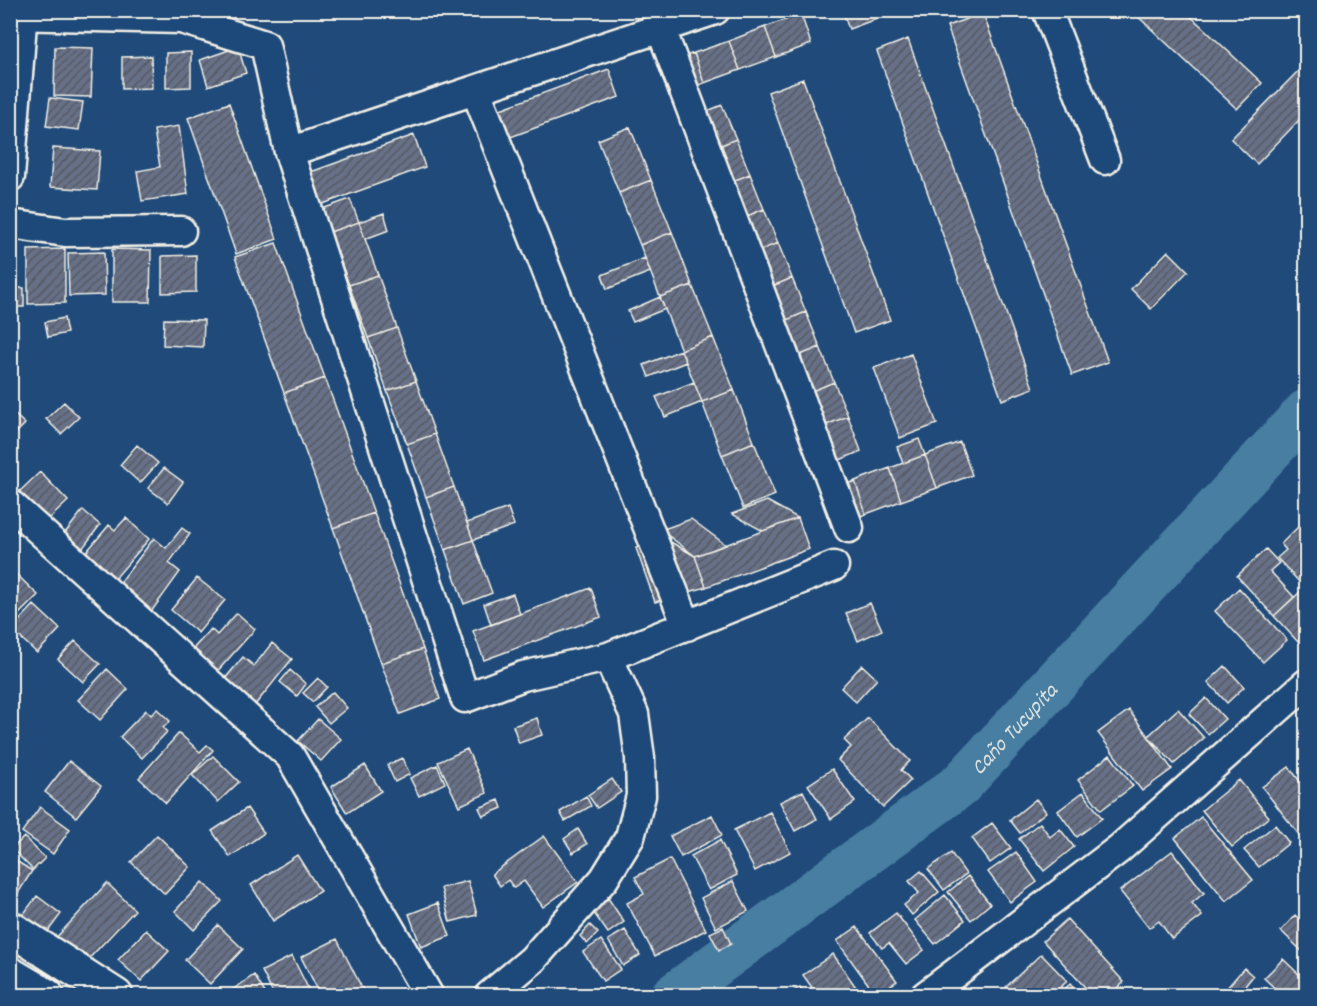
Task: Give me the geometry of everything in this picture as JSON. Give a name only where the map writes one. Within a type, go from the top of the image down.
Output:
[{"type":"street","points":[[289,153],[716,10]]},
{"type":"street","points":[[1047,10],[1105,160]]},
{"type":"street","points":[[10,177],[19,13],[181,19],[265,45],[289,153],[465,698],[523,676],[608,657],[834,566]]},
{"type":"street","points":[[661,29],[849,528]]},
{"type":"street","points":[[476,91],[687,626]]},
{"type":"street","points":[[10,224],[65,232],[181,231]]},
{"type":"street","points":[[10,504],[291,756],[429,996]]},
{"type":"street","points":[[489,996],[532,960],[591,895],[604,879],[630,837],[641,796],[640,758],[634,714],[608,657]]},
{"type":"street","points":[[925,996],[1119,849],[1306,684]]},
{"type":"street","points":[[10,928],[116,996]]},
{"type":"street","points":[[10,974],[47,996]]},
{"type":"building","points":[[842,10],[900,10],[849,29]]},
{"type":"building","points":[[1131,10],[1184,10],[1262,83],[1237,109]]},
{"type":"building","points":[[983,13],[1108,362],[1072,375],[947,26]]},
{"type":"building","points":[[801,14],[811,44],[776,57],[765,27]]},
{"type":"building","points":[[765,27],[776,57],[740,70],[729,41]]},
{"type":"building","points":[[908,39],[1033,388],[1002,400],[877,51]]},
{"type":"building","points":[[729,41],[740,70],[704,83],[694,53]]},
{"type":"building","points":[[55,47],[93,48],[91,97],[54,96]]},
{"type":"building","points":[[238,47],[246,73],[208,86],[200,60]]},
{"type":"building","points":[[191,52],[191,87],[166,88],[166,53]]},
{"type":"building","points":[[694,53],[704,83],[669,96],[658,66]]},
{"type":"building","points":[[151,56],[152,88],[122,89],[122,57]]},
{"type":"building","points":[[1306,63],[1306,113],[1257,164],[1231,139]]},
{"type":"building","points":[[609,69],[619,97],[505,139],[495,111]]},
{"type":"building","points":[[803,79],[890,320],[854,333],[768,92]]},
{"type":"building","points":[[50,98],[83,102],[79,130],[46,126]]},
{"type":"building","points":[[229,103],[277,239],[236,254],[188,118]]},
{"type":"building","points":[[722,105],[736,139],[702,153],[688,119]]},
{"type":"building","points":[[179,126],[188,194],[142,201],[137,171],[160,167],[154,130]]},
{"type":"building","points":[[630,127],[651,180],[619,193],[598,140]]},
{"type":"building","points":[[414,135],[425,167],[320,205],[308,173]]},
{"type":"building","points":[[736,139],[750,174],[716,188],[702,153]]},
{"type":"building","points":[[53,148],[100,151],[97,190],[50,187]]},
{"type":"building","points":[[750,174],[764,209],[730,223],[716,188]]},
{"type":"building","points":[[651,180],[672,232],[640,245],[619,193]]},
{"type":"building","points":[[350,199],[359,222],[330,232],[322,209]]},
{"type":"building","points":[[764,209],[778,243],[744,257],[730,223]]},
{"type":"building","points":[[384,213],[389,230],[365,239],[359,222]]},
{"type":"building","points":[[359,222],[378,275],[349,285],[330,232]]},
{"type":"building","points":[[672,232],[692,285],[660,297],[640,245]]},
{"type":"building","points":[[276,243],[325,378],[284,393],[235,257]]},
{"type":"building","points":[[778,243],[792,278],[758,292],[744,257]]},
{"type":"building","points":[[65,249],[65,303],[28,304],[28,250]]},
{"type":"building","points":[[112,249],[151,250],[150,302],[112,302]]},
{"type":"building","points":[[1168,251],[1188,271],[1151,309],[1131,289]]},
{"type":"building","points":[[104,252],[105,295],[69,296],[68,253]]},
{"type":"building","points":[[10,255],[13,255],[14,288],[24,288],[24,307],[10,307]]},
{"type":"building","points":[[196,255],[196,292],[162,293],[162,256]]},
{"type":"building","points":[[645,258],[650,272],[607,289],[602,275]]},
{"type":"building","points":[[378,275],[397,328],[368,338],[349,285]]},
{"type":"building","points":[[792,278],[806,312],[772,326],[758,292]]},
{"type":"building","points":[[692,285],[713,337],[681,350],[660,297]]},
{"type":"building","points":[[660,297],[665,309],[633,322],[628,311]]},
{"type":"building","points":[[806,312],[820,347],[786,361],[772,326]]},
{"type":"building","points":[[64,318],[67,333],[48,337],[45,322]]},
{"type":"building","points":[[164,319],[204,320],[203,347],[163,345]]},
{"type":"building","points":[[397,328],[416,381],[387,391],[368,338]]},
{"type":"building","points":[[713,337],[734,390],[702,402],[681,350]]},
{"type":"building","points":[[820,347],[834,382],[800,396],[786,361]]},
{"type":"building","points":[[681,350],[686,362],[649,377],[644,365]]},
{"type":"building","points":[[911,354],[937,424],[900,438],[874,368]]},
{"type":"building","points":[[325,378],[374,513],[333,528],[284,393]]},
{"type":"building","points":[[416,381],[435,434],[407,444],[387,391]]},
{"type":"building","points":[[694,382],[702,402],[665,417],[656,397]]},
{"type":"building","points":[[834,382],[848,416],[814,430],[800,396]]},
{"type":"building","points":[[734,390],[754,442],[722,455],[702,402]]},
{"type":"building","points":[[64,402],[79,417],[61,434],[46,419]]},
{"type":"building","points":[[10,412],[25,424],[10,439]]},
{"type":"building","points":[[848,416],[861,451],[828,465],[814,430]]},
{"type":"building","points":[[435,434],[454,487],[426,497],[407,444]]},
{"type":"building","points":[[919,439],[925,455],[903,463],[897,447]]},
{"type":"building","points":[[754,442],[775,495],[743,508],[722,455]]},
{"type":"building","points":[[960,442],[972,475],[937,488],[925,455]]},
{"type":"building","points":[[137,445],[158,463],[140,483],[120,465]]},
{"type":"building","points":[[925,455],[937,488],[901,501],[890,468]]},
{"type":"building","points":[[164,468],[183,482],[168,503],[148,488]]},
{"type":"building","points":[[890,468],[901,501],[866,514],[855,481]]},
{"type":"building","points":[[40,472],[68,501],[47,521],[17,494]]},
{"type":"building","points":[[855,481],[866,514],[831,527],[819,494]]},
{"type":"building","points":[[454,487],[473,540],[445,550],[426,497]]},
{"type":"building","points":[[767,501],[798,518],[763,531],[732,514]]},
{"type":"building","points":[[508,508],[514,525],[473,540],[467,523]]},
{"type":"building","points":[[83,510],[100,525],[82,549],[65,533]]},
{"type":"building","points":[[374,513],[423,649],[381,663],[333,528]]},
{"type":"building","points":[[126,518],[149,539],[112,582],[83,556],[109,525],[115,530]]},
{"type":"building","points":[[798,518],[809,549],[706,587],[695,556]]},
{"type":"building","points":[[691,519],[726,545],[695,556],[661,530]]},
{"type":"building","points":[[1301,524],[1306,529],[1306,589],[1277,558],[1286,550],[1281,544]]},
{"type":"building","points":[[182,528],[190,534],[169,563],[180,572],[151,612],[119,584],[154,538],[166,548]]},
{"type":"building","points":[[664,538],[695,556],[706,587],[655,602],[636,548]]},
{"type":"building","points":[[473,540],[492,593],[464,604],[445,550]]},
{"type":"building","points":[[1266,549],[1279,563],[1270,571],[1294,597],[1274,616],[1237,576]]},
{"type":"building","points":[[12,570],[38,595],[10,623],[10,572]]},
{"type":"building","points":[[197,578],[225,600],[198,633],[171,610]]},
{"type":"building","points":[[591,588],[601,617],[484,660],[473,631]]},
{"type":"building","points":[[1239,588],[1287,640],[1263,662],[1215,611]]},
{"type":"building","points":[[1300,592],[1306,598],[1306,633],[1298,642],[1274,616]]},
{"type":"building","points":[[513,594],[520,614],[491,625],[484,604]]},
{"type":"building","points":[[870,603],[882,630],[858,641],[846,613]]},
{"type":"building","points":[[34,605],[60,629],[37,653],[11,629]]},
{"type":"building","points":[[237,613],[255,629],[215,674],[190,652],[211,629],[217,635]]},
{"type":"building","points":[[75,641],[100,664],[83,682],[58,659]]},
{"type":"building","points":[[272,643],[292,659],[255,705],[224,680],[243,657],[254,666]]},
{"type":"building","points":[[423,649],[440,699],[400,714],[381,663]]},
{"type":"building","points":[[862,665],[877,679],[856,702],[841,688]]},
{"type":"building","points":[[1225,666],[1244,687],[1227,703],[1208,682]]},
{"type":"building","points":[[107,669],[128,689],[100,720],[78,700]]},
{"type":"building","points":[[290,670],[306,684],[297,696],[280,682]]},
{"type":"building","points":[[318,678],[327,687],[313,702],[303,693]]},
{"type":"building","points":[[333,692],[347,708],[329,723],[315,707]]},
{"type":"building","points":[[1206,698],[1225,719],[1208,734],[1189,714]]},
{"type":"building","points":[[157,709],[170,721],[163,728],[167,732],[142,758],[120,737],[146,710],[151,715]]},
{"type":"building","points":[[1178,709],[1204,738],[1174,764],[1148,736]]},
{"type":"building","points":[[1129,710],[1172,769],[1142,791],[1098,733]]},
{"type":"building","points":[[537,718],[542,735],[519,743],[513,726]]},
{"type":"building","points":[[868,718],[910,761],[901,770],[911,780],[883,807],[838,760],[851,747],[844,740]]},
{"type":"building","points":[[318,719],[341,739],[321,761],[298,741]]},
{"type":"building","points":[[179,733],[200,752],[207,745],[213,750],[166,803],[139,778]]},
{"type":"building","points":[[467,749],[487,793],[459,806],[438,762]]},
{"type":"building","points":[[1110,755],[1133,786],[1101,810],[1078,780]]},
{"type":"building","points":[[213,756],[239,782],[218,802],[192,775]]},
{"type":"building","points":[[402,758],[410,774],[395,782],[387,765]]},
{"type":"building","points":[[69,761],[101,786],[76,817],[45,792]]},
{"type":"building","points":[[365,765],[381,791],[347,813],[331,787]]},
{"type":"building","points":[[437,765],[445,783],[419,796],[410,778]]},
{"type":"building","points":[[1289,767],[1306,789],[1306,839],[1304,841],[1262,787]]},
{"type":"building","points":[[832,769],[855,802],[831,819],[808,785]]},
{"type":"building","points":[[612,779],[621,792],[597,808],[588,795]]},
{"type":"building","points":[[1239,780],[1269,817],[1232,847],[1202,810]]},
{"type":"building","points":[[803,791],[817,819],[795,831],[780,802]]},
{"type":"building","points":[[1083,792],[1102,818],[1077,837],[1058,811]]},
{"type":"building","points":[[586,796],[591,806],[565,821],[560,812]]},
{"type":"building","points":[[1036,799],[1046,812],[1020,833],[1010,820]]},
{"type":"building","points":[[499,800],[502,808],[483,816],[479,808]]},
{"type":"building","points":[[40,807],[70,829],[53,854],[22,832]]},
{"type":"building","points":[[247,808],[264,833],[230,857],[212,831]]},
{"type":"building","points":[[770,812],[790,852],[755,871],[734,830]]},
{"type":"building","points":[[712,815],[722,835],[681,857],[670,836]]},
{"type":"building","points":[[1201,817],[1253,880],[1226,901],[1175,838]]},
{"type":"building","points":[[992,823],[1011,848],[990,863],[972,838]]},
{"type":"building","points":[[1040,823],[1050,837],[1060,829],[1074,847],[1044,871],[1019,839]]},
{"type":"building","points":[[1275,825],[1289,843],[1259,867],[1244,850]]},
{"type":"building","points":[[578,829],[587,844],[573,853],[564,839]]},
{"type":"building","points":[[157,835],[190,867],[165,894],[131,862]]},
{"type":"building","points":[[544,836],[578,882],[543,907],[524,881],[514,888],[508,880],[500,886],[492,874]]},
{"type":"building","points":[[24,837],[45,858],[33,870],[12,849]]},
{"type":"building","points":[[720,840],[737,875],[709,890],[691,856]]},
{"type":"building","points":[[1172,851],[1204,893],[1192,903],[1202,916],[1172,939],[1159,921],[1149,928],[1120,891]]},
{"type":"building","points":[[1016,852],[1037,882],[1010,902],[988,872]]},
{"type":"building","points":[[951,853],[966,874],[944,890],[928,869]]},
{"type":"building","points":[[297,855],[320,891],[273,921],[251,885]]},
{"type":"building","points":[[10,857],[32,871],[10,906]]},
{"type":"building","points":[[670,859],[706,930],[655,956],[627,903],[644,894],[635,877]]},
{"type":"building","points":[[921,871],[939,892],[912,915],[904,905],[919,893],[909,881]]},
{"type":"building","points":[[968,876],[990,904],[971,920],[948,892]]},
{"type":"building","points":[[468,881],[477,915],[450,922],[441,888]]},
{"type":"building","points":[[733,881],[748,911],[716,928],[701,898]]},
{"type":"building","points":[[202,882],[222,901],[194,930],[175,911]]},
{"type":"building","points":[[107,883],[135,910],[81,967],[53,941]]},
{"type":"building","points":[[945,895],[965,920],[935,944],[915,920]]},
{"type":"building","points":[[37,896],[61,914],[46,934],[22,916]]},
{"type":"building","points":[[608,898],[624,922],[608,933],[591,909]]},
{"type":"building","points":[[438,903],[450,936],[421,947],[409,914]]},
{"type":"building","points":[[896,913],[924,950],[906,964],[889,943],[882,948],[870,933]]},
{"type":"building","points":[[1295,915],[1306,926],[1306,955],[1281,931]]},
{"type":"building","points":[[1067,919],[1124,982],[1110,996],[1093,996],[1043,941]]},
{"type":"building","points":[[218,925],[243,949],[210,984],[185,960]]},
{"type":"building","points":[[590,925],[598,933],[587,944],[580,936]]},
{"type":"building","points":[[723,927],[731,944],[719,950],[710,933]]},
{"type":"building","points":[[857,927],[897,981],[876,995],[837,941]]},
{"type":"building","points":[[146,930],[169,951],[141,981],[118,960]]},
{"type":"building","points":[[625,930],[640,955],[623,966],[608,940]]},
{"type":"building","points":[[337,939],[366,996],[321,996],[301,957]]},
{"type":"building","points":[[601,940],[621,969],[603,981],[583,952]]},
{"type":"building","points":[[833,954],[862,996],[818,996],[803,975]]},
{"type":"building","points":[[1041,954],[1067,981],[1052,996],[1015,996],[1006,987]]},
{"type":"building","points":[[292,956],[312,996],[274,996],[262,971]]},
{"type":"building","points":[[1283,959],[1306,981],[1306,996],[1283,996],[1264,978]]},
{"type":"building","points":[[1244,968],[1253,976],[1245,986],[1255,996],[1220,996]]},
{"type":"building","points":[[254,975],[267,996],[225,996],[225,995]]},
{"type":"building","points":[[1070,984],[1081,996],[1057,996]]},
{"type":"building","points":[[800,987],[806,996],[786,996]]},
{"type":"waterway","name":"Caño Tucupita","points":[[673,996],[960,785],[1306,412]]}]
